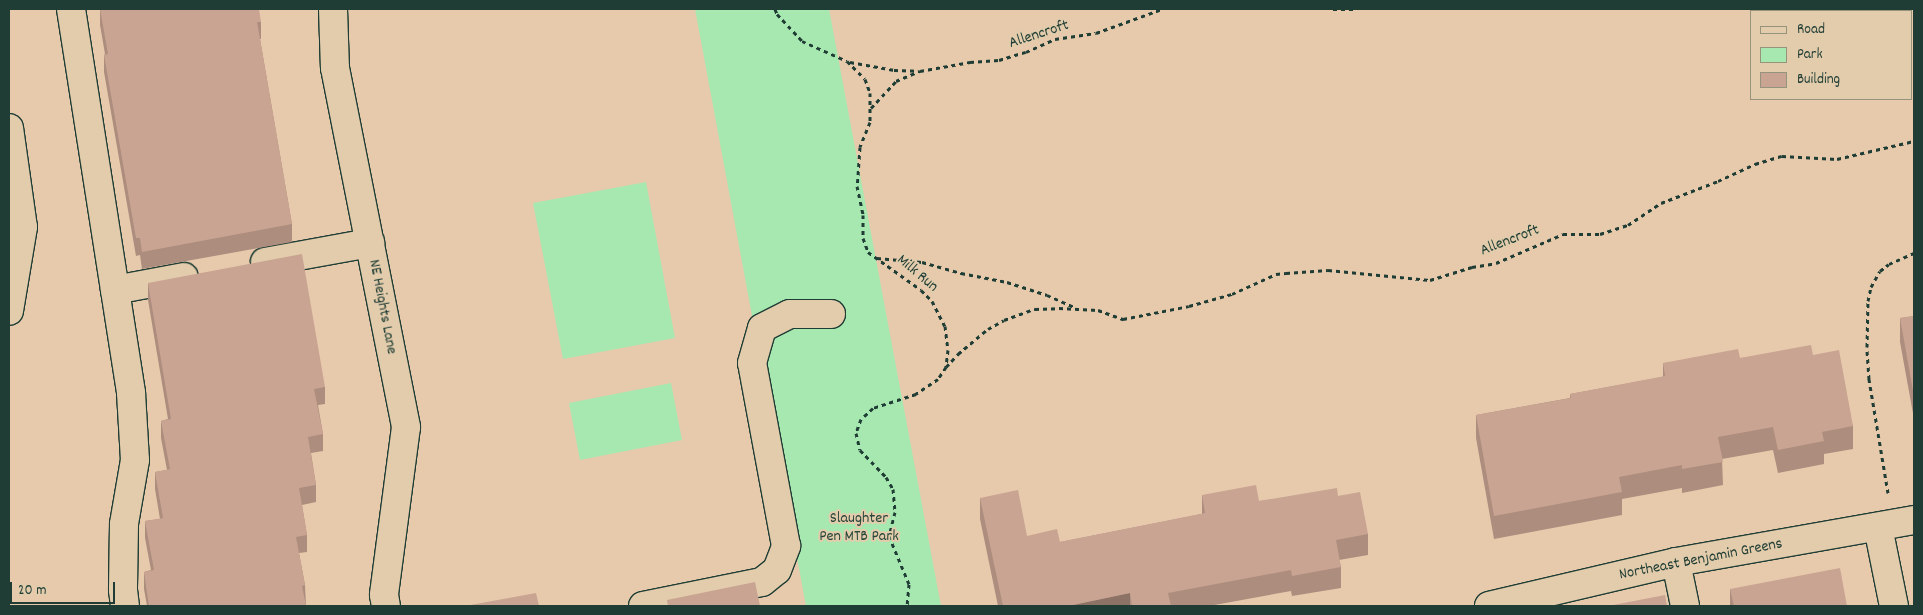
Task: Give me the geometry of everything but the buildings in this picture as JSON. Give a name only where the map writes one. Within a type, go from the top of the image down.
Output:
[{"type":"street","points":[[71,9],[131,394],[135,460],[124,524],[123,590],[125,606]]},
{"type":"street","name":"NE Heights Lane","points":[[333,9],[335,68],[406,427],[384,595],[386,606]]},
{"type":"street","points":[[9,128],[23,227],[9,311]]},
{"type":"street","points":[[242,266],[370,243]]},
{"type":"street","points":[[115,290],[213,272]]},
{"type":"street","points":[[643,606],[643,604],[762,582],[777,570],[786,546],[752,363],[762,328],[790,314],[831,314]]},
{"type":"street","name":"Northeast Benjamin Greens","points":[[1489,606],[1676,562],[1914,520]]},
{"type":"street","points":[[1878,527],[1894,606]]},
{"type":"street","points":[[1676,562],[1685,606]]},
{"type":"path","name":"Milk Run","points":[[775,9],[776,14],[802,41],[849,62],[865,78],[870,93],[870,122],[860,147],[857,186],[863,215],[863,238],[868,252],[921,290],[932,301],[945,326],[948,350],[946,367]]},
{"type":"path","name":"Allencroft","points":[[849,62],[894,70],[920,71],[970,62],[999,60],[1026,52],[1055,39],[1096,33],[1162,9]]},
{"type":"path","points":[[1333,9],[1357,9]]},
{"type":"path","name":"Allencroft","points":[[870,108],[896,82],[920,71]]},
{"type":"path","name":"Allencroft","points":[[946,367],[958,354],[988,329],[1004,320],[1035,309],[1076,308],[1098,310],[1123,319],[1189,306],[1232,294],[1276,274],[1286,272],[1328,270],[1430,280],[1496,263],[1563,234],[1600,234],[1628,225],[1661,203],[1718,181],[1755,164],[1782,156],[1836,159],[1914,141]]},
{"type":"path","points":[[1889,498],[1880,458],[1869,379],[1867,347],[1868,301],[1871,288],[1880,271],[1889,264],[1914,253]]},
{"type":"path","name":"Allencroft","points":[[876,257],[922,262],[961,274],[1007,282],[1047,294],[1076,308]]},
{"type":"path","points":[[908,606],[910,584],[889,536],[895,512],[893,489],[886,477],[860,450],[856,433],[861,419],[873,408],[916,394],[938,379],[946,367]]},
{"type":"green space","name":"Slaughter Pen MTB Park","points":[[695,9],[829,9],[941,606],[806,606]]},
{"type":"green space","points":[[646,182],[675,338],[563,359],[533,203]]},
{"type":"green space","points":[[671,383],[682,440],[580,460],[569,403]]}]
